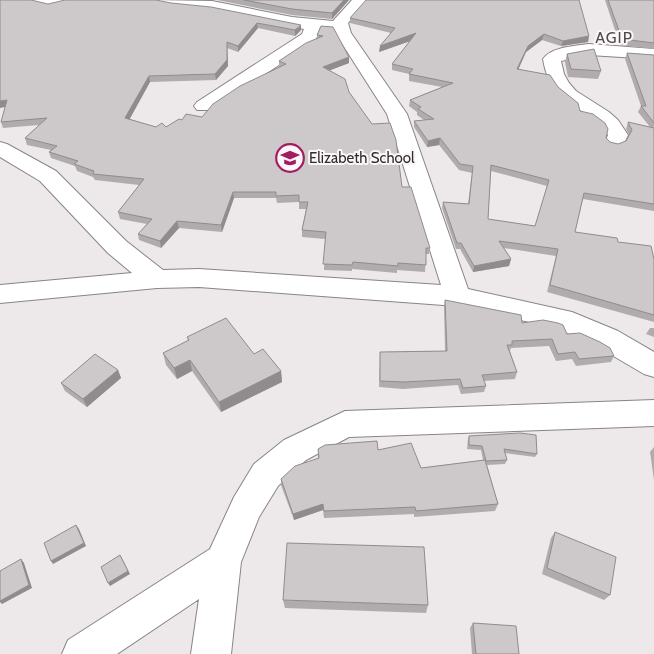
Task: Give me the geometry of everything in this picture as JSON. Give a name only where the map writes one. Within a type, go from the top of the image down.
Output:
[{"type":"street","points":[[35,0],[50,3],[65,0]]},
{"type":"street","points":[[159,0],[226,9],[286,23],[341,26]]},
{"type":"street","points":[[360,0],[340,22],[343,33],[397,114],[457,296]]},
{"type":"street","points":[[204,106],[309,37],[314,26]]},
{"type":"street","points":[[615,143],[618,135],[614,126],[577,102],[564,89],[552,71],[552,60],[563,53],[586,50],[654,54]]},
{"type":"street","points":[[0,148],[48,176],[117,247],[157,279]]},
{"type":"street","points":[[0,294],[58,290],[157,279],[199,278],[457,296],[562,319],[608,339],[654,366]]},
{"type":"street","points":[[211,654],[223,562],[246,508],[266,475],[295,450],[345,424],[654,413]]},
{"type":"street","points":[[82,654],[223,562]]},
{"type":"building","points":[[0,0],[31,0],[48,4],[65,0],[156,0],[211,7],[301,25],[295,30],[257,23],[238,46],[227,42],[227,60],[215,74],[149,76],[125,118],[156,127],[162,123],[166,127],[179,119],[182,120],[186,114],[202,117],[213,104],[240,86],[286,64],[279,61],[306,43],[323,36],[317,35],[321,26],[333,27],[349,57],[323,67],[345,79],[349,92],[372,124],[390,123],[396,140],[402,187],[411,187],[430,248],[426,248],[426,265],[398,263],[398,266],[353,262],[352,265],[323,264],[326,232],[302,230],[308,202],[299,202],[299,195],[276,196],[276,192],[233,192],[221,225],[177,221],[160,241],[138,234],[152,219],[118,212],[144,179],[93,174],[94,171],[74,164],[78,161],[49,152],[57,146],[25,138],[47,118],[1,122],[7,100],[0,101]]},
{"type":"building","points":[[244,0],[344,0],[332,13],[292,9]]},
{"type":"building","points":[[366,0],[579,0],[589,36],[563,41],[544,34],[528,46],[517,69],[550,75],[558,87],[578,103],[580,111],[593,114],[605,123],[608,129],[606,138],[610,142],[618,144],[626,141],[632,130],[628,122],[654,128],[654,204],[584,193],[575,232],[617,238],[618,242],[651,246],[654,259],[654,315],[550,285],[558,249],[499,241],[511,259],[474,266],[461,243],[457,243],[443,202],[469,204],[473,166],[460,164],[440,138],[428,141],[414,121],[434,119],[418,109],[421,107],[410,100],[453,83],[409,74],[413,69],[392,64],[416,33],[380,46],[395,28],[350,18]],"holes":[[[491,165],[549,180],[535,226],[488,219]]]},
{"type":"building","points":[[608,0],[654,0],[654,43],[622,39]]},
{"type":"building","points":[[594,49],[601,71],[571,69],[567,54]]},
{"type":"building","points":[[627,53],[654,55],[654,123],[641,106],[646,106]]},
{"type":"building","points":[[445,300],[521,315],[522,323],[543,320],[558,323],[563,325],[567,334],[580,333],[600,342],[610,348],[614,356],[579,359],[575,352],[558,354],[552,339],[512,341],[512,345],[507,345],[517,372],[482,375],[486,386],[463,388],[460,379],[404,382],[380,381],[380,352],[447,351]]},
{"type":"building","points":[[226,318],[254,354],[263,349],[281,371],[219,402],[190,360],[174,368],[163,353],[189,340],[187,337]]},
{"type":"building","points":[[95,354],[118,370],[83,399],[61,383]]},
{"type":"building","points":[[520,433],[536,435],[537,454],[504,449],[507,460],[486,461],[482,446],[469,445],[469,436]]},
{"type":"building","points":[[377,441],[378,450],[411,443],[421,468],[485,460],[498,504],[416,511],[415,507],[324,511],[323,504],[293,514],[281,479],[295,466],[319,458],[318,449],[325,445]]},
{"type":"building","points":[[76,525],[84,543],[51,561],[44,543]]},
{"type":"building","points":[[555,532],[616,557],[610,595],[547,568]]},
{"type":"building","points":[[287,543],[424,547],[428,605],[283,600]]},
{"type":"building","points":[[120,555],[128,571],[108,583],[101,567]]},
{"type":"building","points":[[21,559],[29,585],[0,601],[0,571]]},
{"type":"building","points":[[473,623],[516,626],[519,654],[476,654]]},
{"type":"place","name":"Elizabeth School","points":[[290,158]]},
{"type":"district","name":"AGIP","points":[[614,37]]}]
